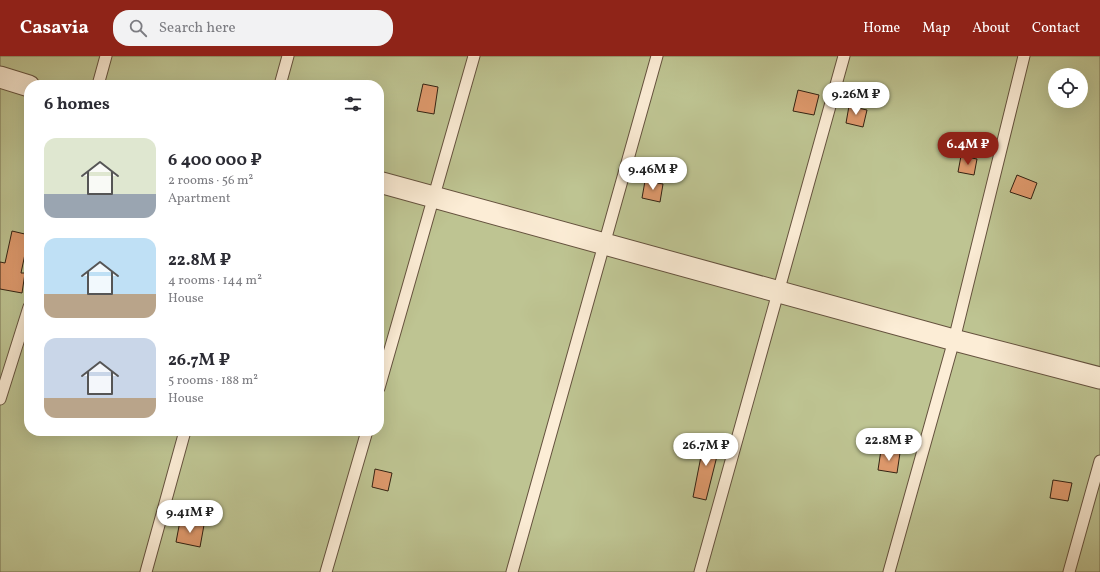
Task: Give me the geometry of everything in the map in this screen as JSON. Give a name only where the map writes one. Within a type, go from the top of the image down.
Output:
[{"type":"street","points":[[0,77],[24,84]]},
{"type":"street","points":[[384,183],[954,340],[1100,378]]},
{"type":"lane","points":[[99,80],[106,56]]},
{"type":"lane","points":[[281,80],[288,56]]},
{"type":"lane","points":[[384,371],[474,56]]},
{"type":"lane","points":[[512,572],[657,56]]},
{"type":"lane","points":[[700,572],[844,56]]},
{"type":"lane","points":[[889,572],[954,340],[1024,56]]},
{"type":"lane","points":[[0,398],[24,322]]},
{"type":"lane","points":[[146,572],[184,436]]},
{"type":"lane","points":[[326,572],[366,436]]},
{"type":"lane","points":[[1069,572],[1100,461]]},
{"type":"green space","points":[[0,56],[1100,56],[1100,572],[0,572]]},
{"type":"building","points":[[423,84],[438,87],[434,114],[417,111]]},
{"type":"building","points":[[798,90],[819,95],[814,115],[793,111]]},
{"type":"building","points":[[849,106],[867,110],[863,127],[846,123]]},
{"type":"building","points":[[961,156],[977,159],[974,175],[958,172]]},
{"type":"building","points":[[1017,175],[1037,183],[1031,199],[1010,192]]},
{"type":"building","points":[[645,181],[663,184],[660,202],[642,198]]},
{"type":"building","points":[[12,231],[24,234],[24,259],[21,273],[24,273],[22,293],[0,289],[0,262],[5,263]]},
{"type":"building","points":[[705,436],[721,440],[706,500],[693,497]]},
{"type":"building","points":[[881,450],[900,453],[897,473],[878,470]]},
{"type":"building","points":[[375,469],[392,473],[388,491],[372,487]]},
{"type":"building","points":[[1053,480],[1072,483],[1068,501],[1050,498]]},
{"type":"building","points":[[180,521],[204,525],[200,547],[176,542]]}]
